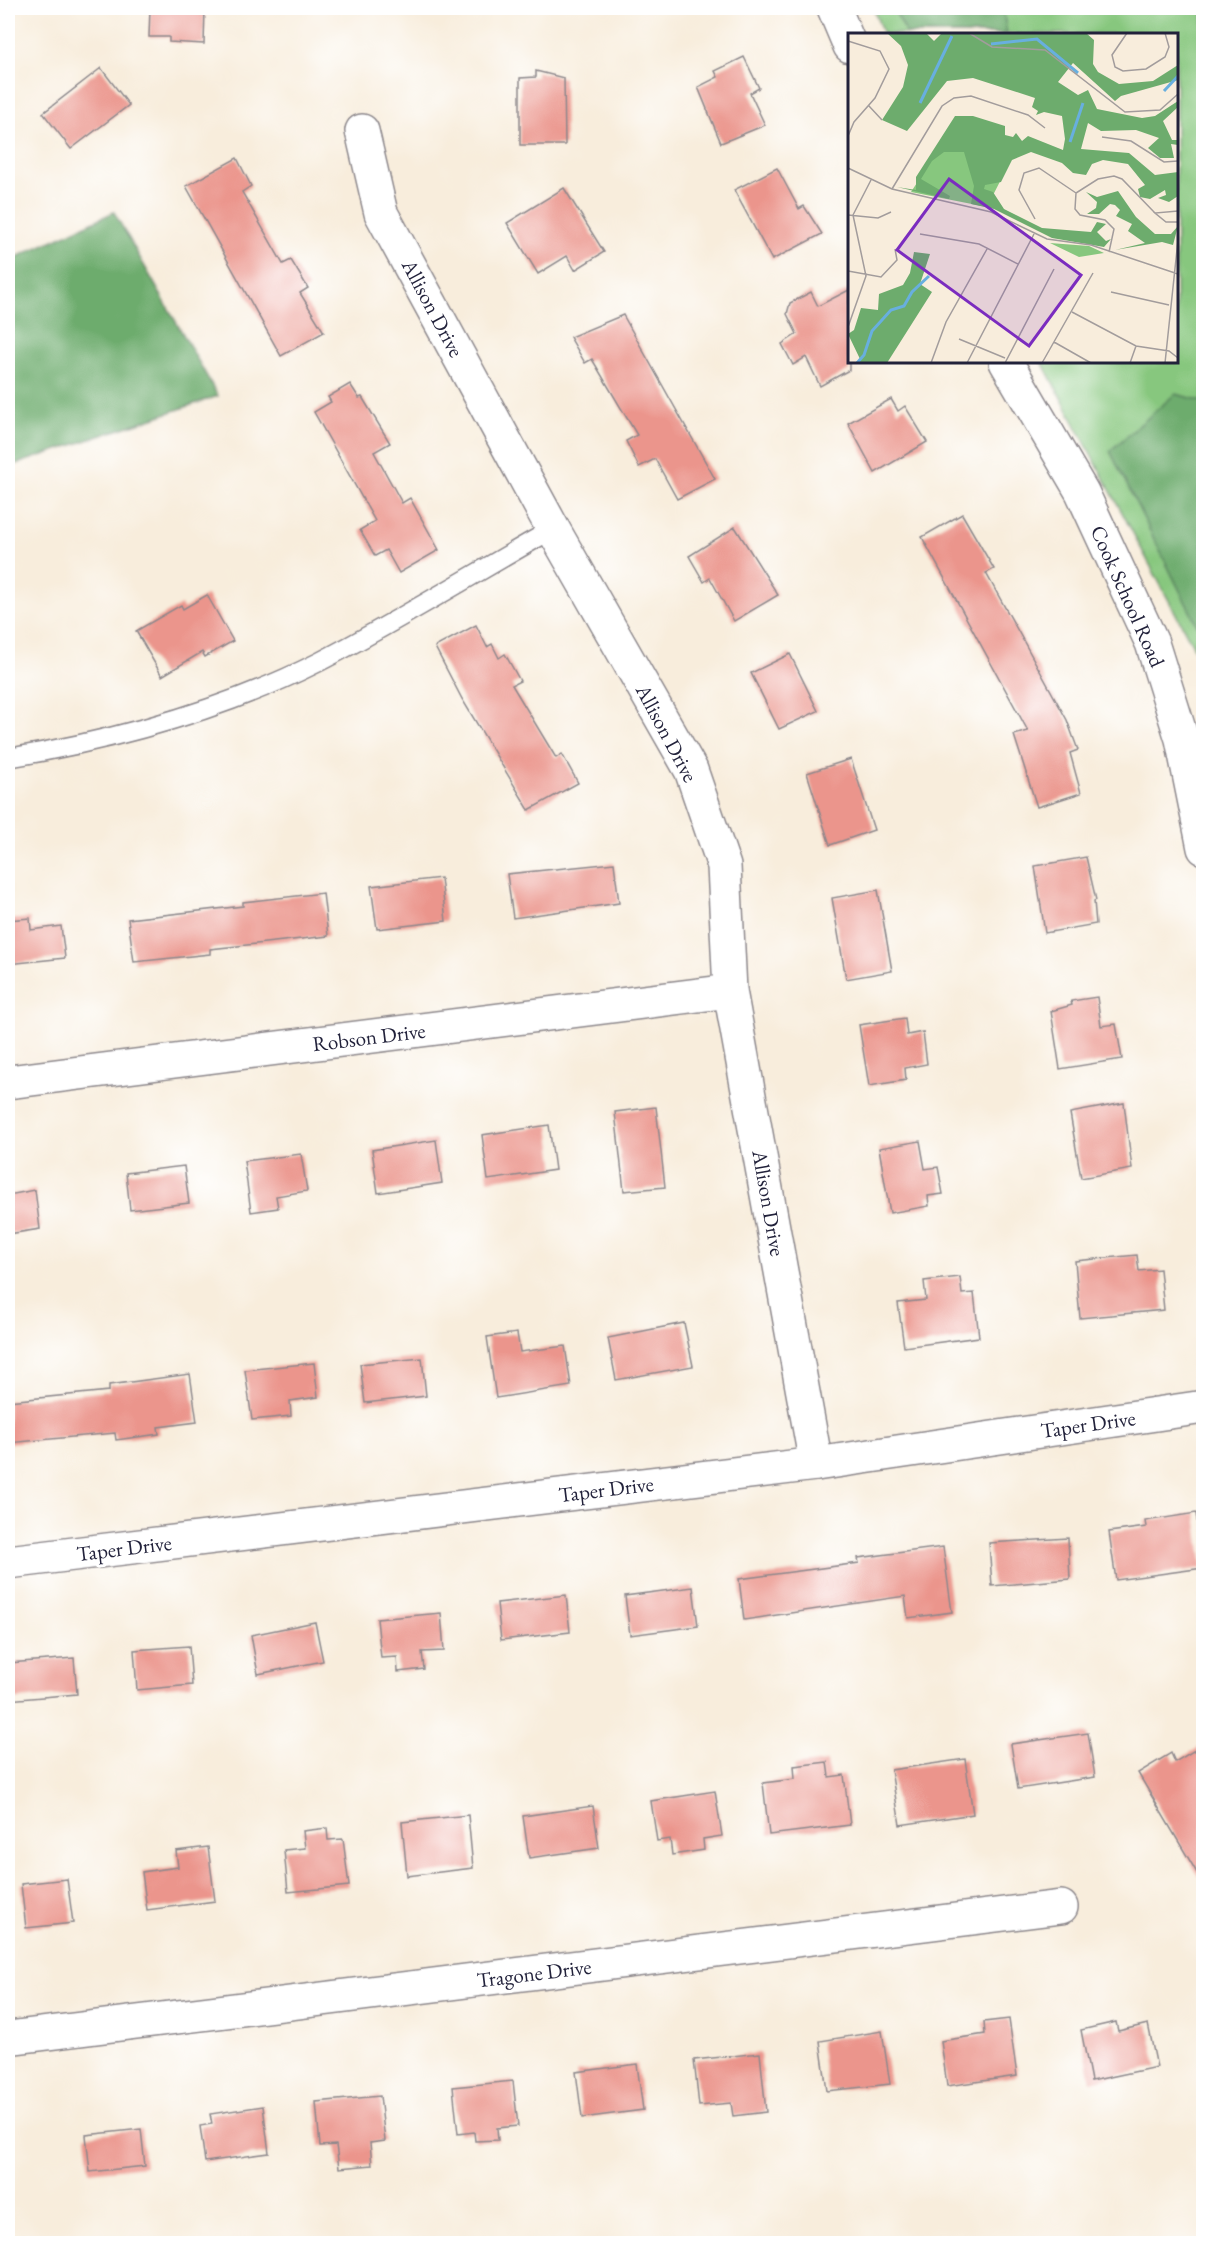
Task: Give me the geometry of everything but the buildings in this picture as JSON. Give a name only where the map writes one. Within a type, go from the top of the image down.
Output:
[{"type":"street","points":[[834,8],[848,43]]},
{"type":"street","name":"Allison Drive","points":[[362,130],[381,213],[552,529],[691,770],[724,866],[730,991],[816,1464]]},
{"type":"street","name":"Cook School Road","points":[[1007,363],[1082,492],[1152,643],[1182,739],[1203,848]]},
{"type":"street","name":"Robson Drive","points":[[8,1082],[730,991]]},
{"type":"street","name":"Taper Drive","points":[[8,1562],[816,1464],[1203,1407]]},
{"type":"street","name":"Tragone Drive","points":[[8,2038],[1061,1907]]},
{"type":"lane","points":[[8,758],[86,745],[227,701],[318,662],[552,529]]},
{"type":"green space","points":[[873,8],[1203,8],[1203,660],[1201,661],[1043,363],[1178,363],[1178,33],[883,33]]},
{"type":"green space","points":[[893,8],[1003,8],[1007,33],[906,33]]},
{"type":"green space","points":[[114,212],[218,396],[8,467],[8,261]]},
{"type":"green space","points":[[1175,394],[1203,401],[1203,637],[1110,451]]}]
